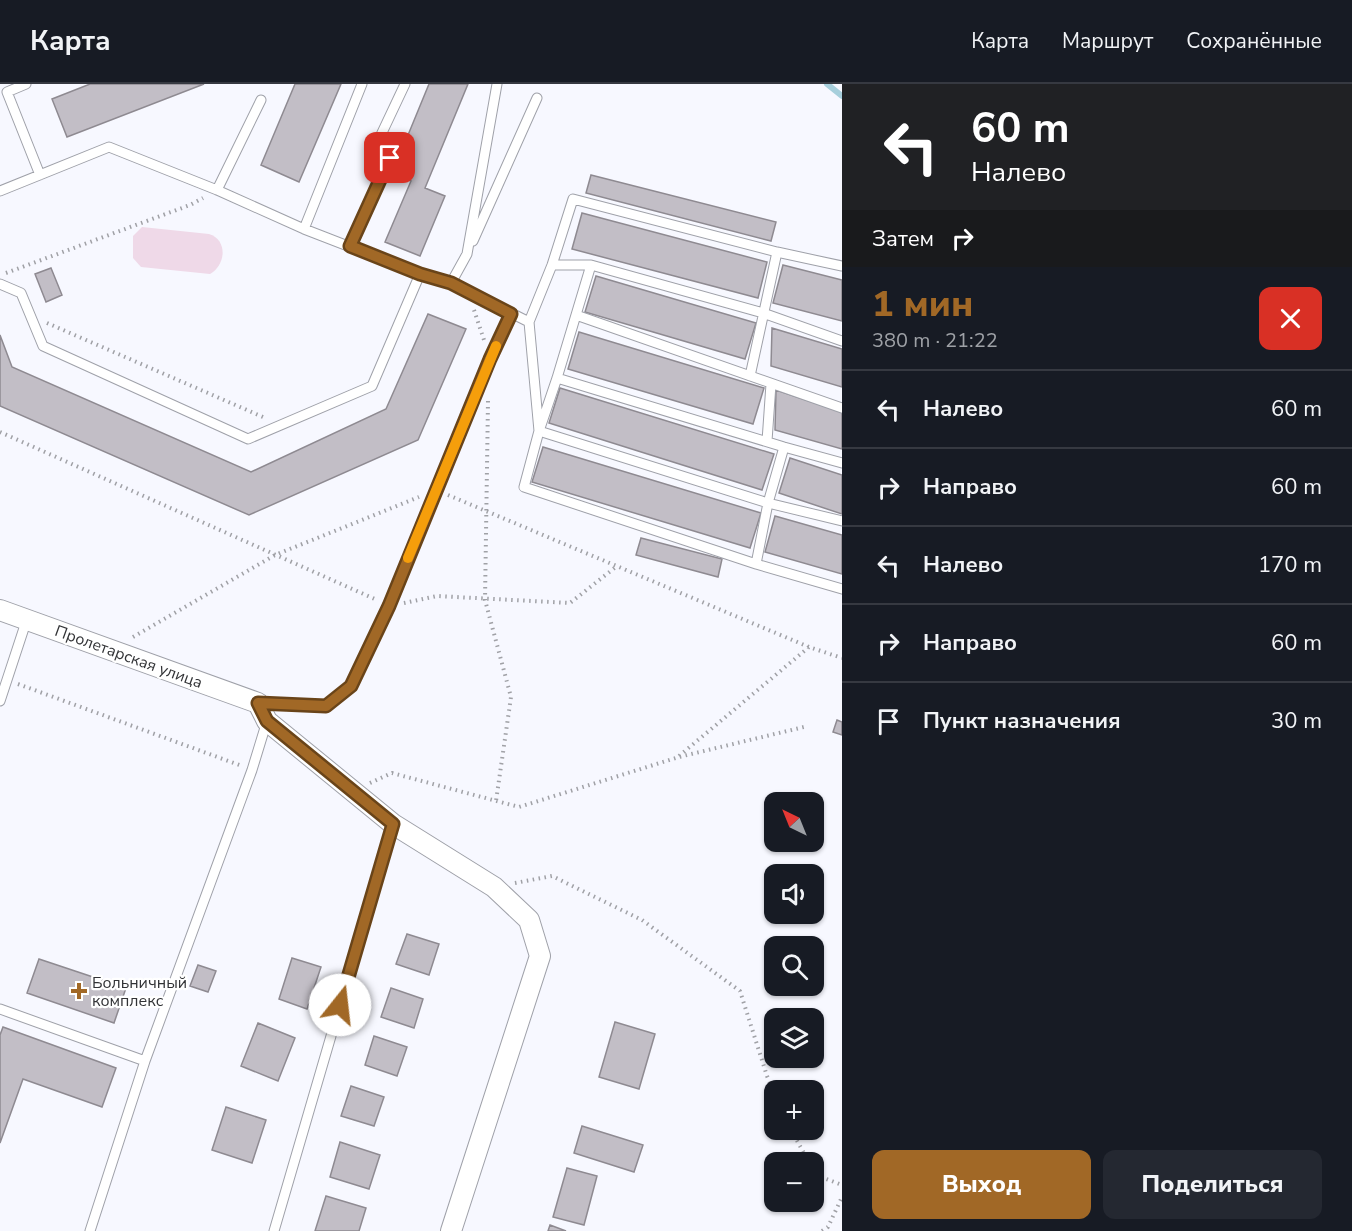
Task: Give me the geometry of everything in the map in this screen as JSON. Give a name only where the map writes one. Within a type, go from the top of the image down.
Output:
[{"type":"street","name":"Пролетарская улица","points":[[0,610],[111,650],[262,712],[393,824],[494,887],[529,920],[540,956],[451,1231]]},
{"type":"lane","points":[[26,84],[7,92],[40,175]]},
{"type":"lane","points":[[304,229],[362,84]]},
{"type":"lane","points":[[350,246],[390,158],[380,137],[405,84]]},
{"type":"lane","points":[[467,254],[497,84]]},
{"type":"lane","points":[[451,283],[467,254],[537,98]]},
{"type":"lane","points":[[217,190],[261,100]]},
{"type":"lane","points":[[0,191],[109,147],[217,190],[304,229],[420,274],[451,283],[529,322]]},
{"type":"lane","points":[[538,431],[529,322],[552,265],[573,199],[777,252],[842,266]]},
{"type":"lane","points":[[750,376],[777,252]]},
{"type":"lane","points":[[552,265],[591,265],[763,313],[842,341]]},
{"type":"lane","points":[[591,265],[557,378],[538,431],[524,487],[756,564],[842,589]]},
{"type":"lane","points":[[0,284],[21,293],[43,346],[248,439],[372,386],[420,274]]},
{"type":"lane","points":[[90,1231],[145,1061],[252,770],[262,712],[326,706],[351,686],[389,606],[490,359],[511,314]]},
{"type":"lane","points":[[576,315],[842,408]]},
{"type":"lane","points":[[557,378],[842,463]]},
{"type":"lane","points":[[767,441],[771,384]]},
{"type":"lane","points":[[538,431],[768,503],[842,521]]},
{"type":"lane","points":[[756,564],[768,503],[784,447]]},
{"type":"lane","points":[[0,701],[27,620]]},
{"type":"lane","points":[[274,1231],[393,824]]},
{"type":"lane","points":[[0,1009],[145,1061]]},
{"type":"path","points":[[0,275],[190,205],[217,190]]},
{"type":"path","points":[[469,294],[490,359]]},
{"type":"path","points":[[30,315],[281,425]]},
{"type":"path","points":[[489,394],[485,600],[511,697],[496,801]]},
{"type":"path","points":[[0,432],[389,606],[437,596],[570,603],[617,565]]},
{"type":"path","points":[[111,650],[275,555],[436,490],[809,647],[842,658]]},
{"type":"path","points":[[679,757],[809,647]]},
{"type":"path","points":[[7,680],[252,770]]},
{"type":"path","points":[[353,791],[392,773],[519,807],[679,757],[808,726]]},
{"type":"path","points":[[494,887],[552,876],[642,920],[693,955],[740,991],[769,1080]]},
{"type":"path","points":[[824,1177],[842,1185]]},
{"type":"path","points":[[822,1231],[828,1227],[842,1197]]},
{"type":"shaded area","points":[[142,227],[209,234],[215,237],[222,247],[222,259],[210,274],[141,267],[133,258],[133,236]]},
{"type":"building","points":[[90,84],[204,84],[67,137],[52,99]]},
{"type":"building","points":[[295,84],[341,84],[299,182],[261,165]]},
{"type":"building","points":[[429,84],[468,84],[425,188],[445,196],[420,256],[385,242],[411,181],[392,174]]},
{"type":"building","points":[[591,175],[776,222],[771,241],[586,193]]},
{"type":"building","points":[[582,213],[767,262],[758,298],[572,249]]},
{"type":"building","points":[[783,265],[842,280],[842,321],[773,303]]},
{"type":"building","points":[[51,268],[62,295],[46,302],[35,274]]},
{"type":"building","points":[[596,276],[756,323],[745,359],[585,312]]},
{"type":"building","points":[[428,314],[466,329],[418,440],[249,515],[0,406],[0,335],[12,367],[251,472],[386,409]]},
{"type":"building","points":[[772,328],[842,349],[842,387],[771,366]]},
{"type":"building","points":[[579,332],[764,388],[753,424],[568,369]]},
{"type":"building","points":[[560,388],[774,454],[762,490],[549,423]]},
{"type":"building","points":[[776,390],[842,412],[842,449],[775,430]]},
{"type":"building","points":[[543,447],[761,513],[750,548],[532,482]]},
{"type":"building","points":[[790,458],[842,475],[842,514],[779,493]]},
{"type":"building","points":[[775,516],[842,535],[842,574],[765,552]]},
{"type":"building","points":[[641,538],[722,559],[718,577],[636,555]]},
{"type":"building","points":[[837,720],[842,722],[842,735],[833,732]]},
{"type":"building","points":[[407,934],[439,944],[429,975],[396,964]]},
{"type":"building","points":[[292,958],[321,967],[307,1009],[279,999]]},
{"type":"building","points":[[39,959],[126,988],[114,1023],[27,993]]},
{"type":"building","points":[[198,965],[216,971],[208,992],[190,986]]},
{"type":"building","points":[[391,988],[423,999],[414,1028],[381,1017]]},
{"type":"building","points":[[615,1022],[655,1034],[639,1089],[599,1077]]},
{"type":"building","points":[[258,1023],[295,1038],[278,1081],[241,1066]]},
{"type":"building","points":[[3,1027],[116,1068],[102,1107],[23,1079],[0,1143],[0,1035]]},
{"type":"building","points":[[374,1036],[407,1047],[397,1076],[365,1065]]},
{"type":"building","points":[[351,1086],[384,1097],[374,1126],[341,1116]]},
{"type":"building","points":[[226,1107],[266,1120],[252,1163],[212,1150]]},
{"type":"building","points":[[582,1126],[643,1145],[634,1172],[574,1153]]},
{"type":"building","points":[[340,1142],[380,1155],[369,1189],[330,1177]]},
{"type":"building","points":[[567,1168],[597,1176],[584,1225],[553,1217]]},
{"type":"building","points":[[326,1196],[366,1208],[359,1231],[315,1231]]},
{"type":"building","points":[[550,1225],[566,1231],[548,1231]]},
{"type":"waterway","points":[[827,84],[842,96]]},
{"type":"slow traffic","points":[[408,558],[496,346]]},
{"type":"place","name":"Больничный комплекс","points":[[79,991]]},
{"type":"route","points":[[340,1005],[393,824],[267,721],[258,703],[326,706],[351,686],[389,606],[490,359],[511,314],[451,283],[420,274],[350,246],[390,158]]}]
